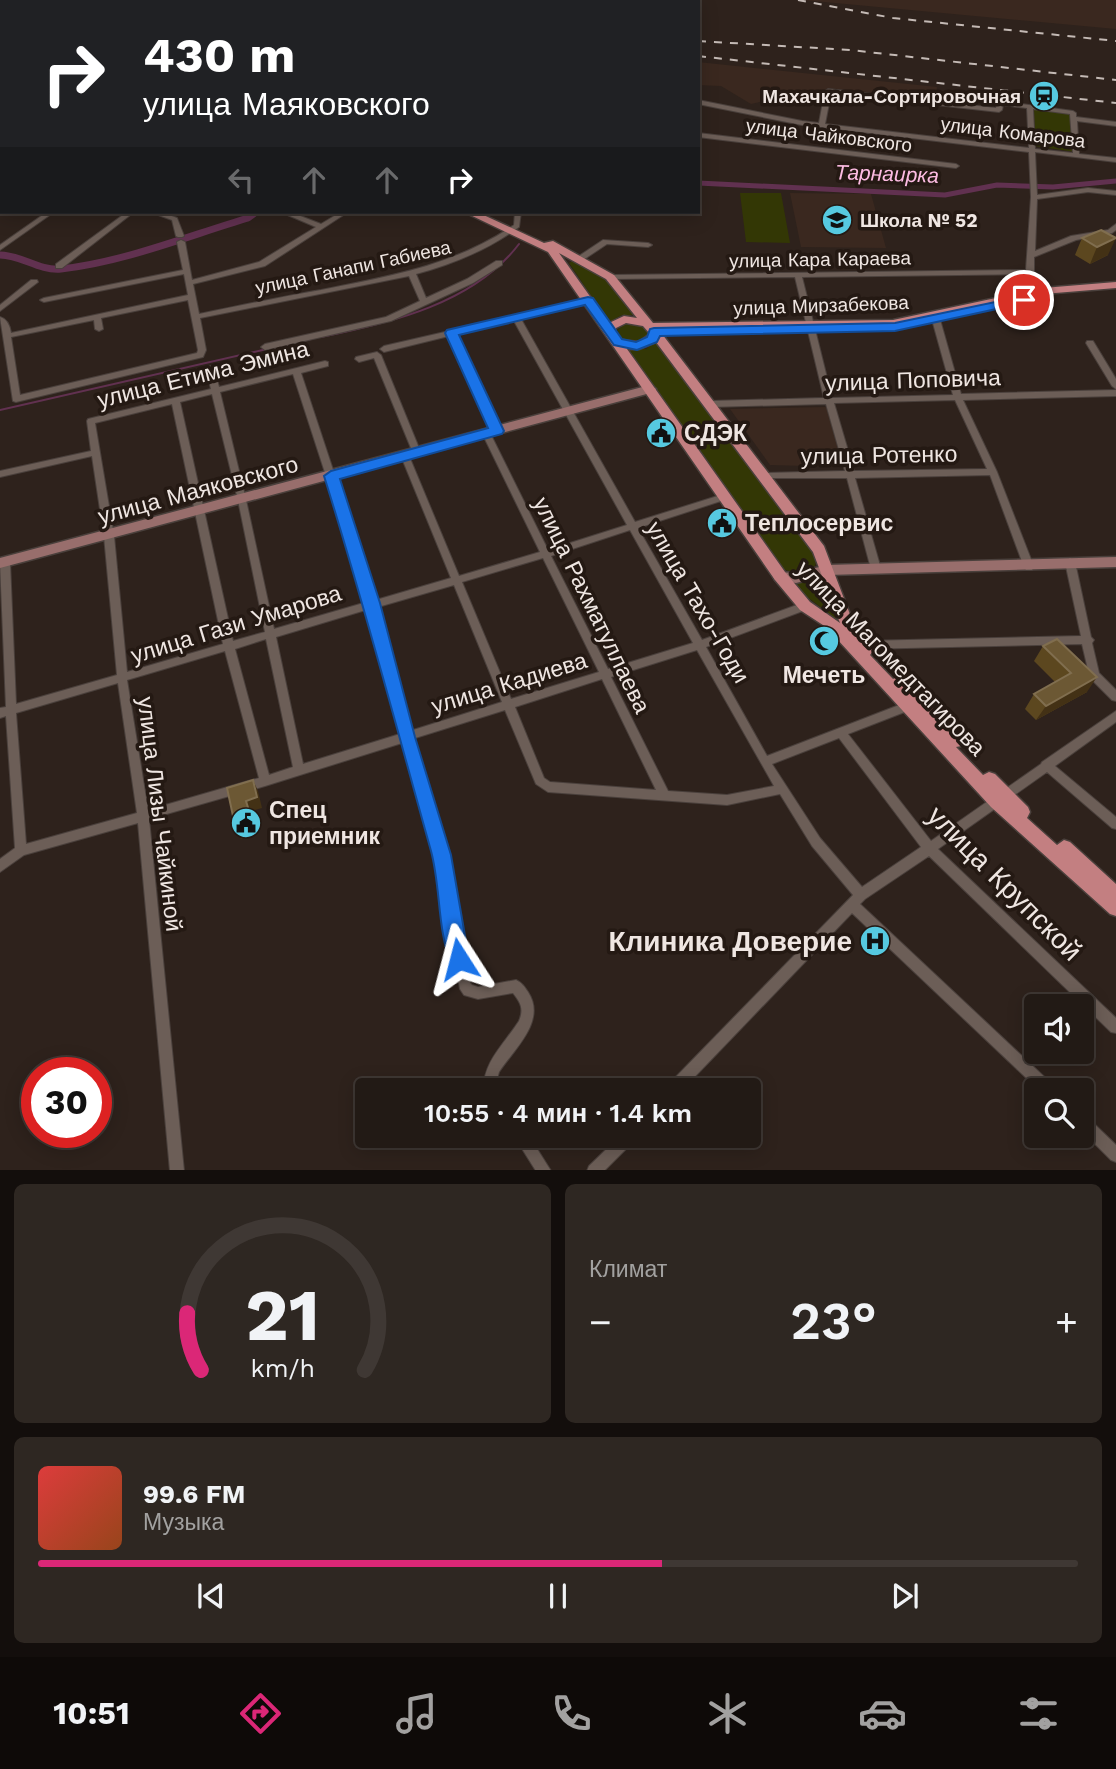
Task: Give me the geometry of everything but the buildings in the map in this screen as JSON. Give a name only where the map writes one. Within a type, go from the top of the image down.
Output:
[{"type":"main road","points":[[475,214],[514,228]]},
{"type":"main road","points":[[486,214],[554,248]]},
{"type":"main road","name":"улица Магомедтагирова","points":[[554,248],[580,258],[610,277],[710,404],[819,550],[845,619],[862,645],[1002,799],[1116,908]]},
{"type":"main road","name":"улица Магомедтагирова","points":[[554,248],[780,576],[805,606],[831,623],[915,704]]},
{"type":"main road","name":"улица Мирзабекова","points":[[935,318],[1043,290],[1116,287]]},
{"type":"main road","name":"улица Мирзабекова","points":[[652,329],[895,327],[1047,295],[1116,287]]},
{"type":"main road","points":[[633,318],[652,329],[646,344],[627,346],[614,337],[616,322],[624,319],[633,318]]},
{"type":"main road","name":"улица Магомедтагирова","points":[[1002,799],[1116,895]]},
{"type":"street","points":[[822,125],[828,91],[999,110],[1000,103],[1073,113],[1076,155]]},
{"type":"street","name":"улица Комарова","points":[[700,102],[822,125],[1116,160]]},
{"type":"street","points":[[1030,107],[1034,191],[1030,272],[1043,290]]},
{"type":"street","points":[[1074,119],[1116,124]]},
{"type":"street","name":"улица Чайковского","points":[[700,135],[956,166]]},
{"type":"street","points":[[1034,191],[1116,193]]},
{"type":"street","points":[[0,248],[48,214]]},
{"type":"street","points":[[58,265],[128,214]]},
{"type":"street","points":[[2,324],[7,336],[13,397],[20,400],[201,355],[181,239],[175,219],[161,214]]},
{"type":"street","points":[[290,214],[320,226]]},
{"type":"street","points":[[189,283],[262,264],[341,214]]},
{"type":"street","points":[[514,228],[518,214]]},
{"type":"street","name":"улица Ганапи Габиева","points":[[195,317],[412,274],[484,250],[514,228]]},
{"type":"street","points":[[1032,255],[1074,239],[1114,231]]},
{"type":"street","points":[[580,258],[606,242],[648,245]]},
{"type":"street","points":[[265,347],[388,319],[470,281],[499,263]]},
{"type":"street","points":[[44,300],[187,271]]},
{"type":"street","name":"улица Кара Караева","points":[[610,277],[1030,272]]},
{"type":"street","points":[[412,274],[424,302]]},
{"type":"street","points":[[797,275],[808,327],[852,475],[875,567]]},
{"type":"street","points":[[0,309],[34,282]]},
{"type":"street","points":[[7,336],[191,297]]},
{"type":"street","points":[[359,359],[451,333],[588,301]]},
{"type":"street","points":[[97,317],[99,329]]},
{"type":"street","name":"улица Тахо-Годи","points":[[516,318],[765,762],[816,842],[861,895]]},
{"type":"street","points":[[935,318],[958,398],[993,472],[1028,564]]},
{"type":"street","name":"улица Рахматуллаева","points":[[451,333],[491,432],[546,554],[664,794]]},
{"type":"street","points":[[1090,343],[1116,386]]},
{"type":"street","points":[[380,352],[411,454],[457,579],[540,781],[548,788],[727,800],[782,789]]},
{"type":"street","name":"улица Етима Эмина","points":[[91,421],[325,364]]},
{"type":"street","points":[[210,369],[242,500],[299,770]]},
{"type":"street","points":[[0,373],[11,370]]},
{"type":"street","points":[[296,371],[372,603],[406,737],[442,855],[464,985],[468,991],[478,993],[516,986],[528,1003],[529,1016],[490,1078]]},
{"type":"street","name":"улица Маяковского","points":[[2,562],[109,536],[650,389]]},
{"type":"street","name":"улица Поповича","points":[[710,404],[1116,393]]},
{"type":"street","points":[[176,402],[202,510],[229,646],[265,781]]},
{"type":"street","name":"улица Лизы Чайкиной","points":[[91,421],[109,536],[122,678],[144,816],[177,1170]]},
{"type":"street","points":[[0,474],[94,453]]},
{"type":"street","name":"улица Ротенко","points":[[765,476],[993,472]]},
{"type":"street","name":"улица Гази Умарова","points":[[5,712],[546,554],[724,496]]},
{"type":"street","points":[[1071,564],[1116,556]]},
{"type":"street","points":[[2,562],[5,712],[21,851]]},
{"type":"street","points":[[780,576],[796,578],[827,568],[1116,562]]},
{"type":"street","points":[[1071,564],[1094,675],[1116,697]]},
{"type":"street","name":"улица Кадиева","points":[[0,866],[21,851],[265,781],[605,675],[699,645],[805,606]]},
{"type":"street","points":[[862,645],[1088,640]]},
{"type":"street","points":[[765,762],[915,704]]},
{"type":"street","points":[[685,1078],[861,895],[1002,799],[1116,716]]},
{"type":"street","name":"улица Крупской","points":[[841,733],[929,848],[1116,1027]]},
{"type":"street","points":[[1046,765],[1116,824]]},
{"type":"street","points":[[852,905],[1035,1078]]},
{"type":"street","points":[[1094,1134],[1116,1155]]},
{"type":"street","points":[[530,1148],[543,1170]]},
{"type":"street","points":[[595,1170],[617,1148]]},
{"type":"shaded area","points":[[803,0],[1116,0],[1116,29]]},
{"type":"shaded area","points":[[700,62],[937,87],[935,99],[827,88],[820,104],[768,100],[751,104],[721,86],[700,85]]},
{"type":"shaded area","name":"Школа № 52","points":[[790,193],[871,194],[886,248],[801,247]]},
{"type":"shaded area","points":[[826,407],[843,467],[770,465],[730,409]]},
{"type":"green space","points":[[1034,109],[1072,113],[1075,152],[1035,146]]},
{"type":"green space","points":[[740,193],[781,193],[790,243],[746,242]]},
{"type":"green space","points":[[574,260],[608,279],[637,315],[622,315],[609,322],[569,263]]},
{"type":"green space","points":[[627,323],[642,324],[648,329],[647,336],[636,342],[621,339],[617,330]]},
{"type":"green space","points":[[657,341],[817,558],[815,566],[794,573],[783,569],[627,349],[646,349]]},
{"type":"green space","points":[[822,576],[836,619],[798,590],[793,582]]},
{"type":"waterway","name":"Тарнаирка","points":[[700,183],[945,195],[997,185],[1053,187],[1116,181]]},
{"type":"waterway","name":"Тарнаирка","points":[[0,255],[16,257],[53,269],[85,266],[156,248],[253,214]]},
{"type":"waterway","points":[[321,337],[403,317],[455,296],[500,264],[519,244]]},
{"type":"waterway","points":[[0,410],[311,339]]},
{"type":"railway","points":[[798,0],[893,18],[1116,41]]},
{"type":"railway","points":[[700,41],[850,50],[1116,80]]},
{"type":"railway","points":[[700,56],[1116,103]]},
{"type":"place","name":"Махачкала-Сортировочная","points":[[1044,96]]},
{"type":"place","name":"Школа № 52","points":[[837,220]]},
{"type":"place","name":"СДЭК","points":[[661,433]]},
{"type":"place","name":"Теплосервис","points":[[722,523]]},
{"type":"place","name":"Мечеть","points":[[824,641]]},
{"type":"place","name":"Спец приемник","points":[[246,823]]},
{"type":"place","name":"Клиника Доверие","points":[[875,941]]},
{"type":"route","points":[[459,959],[442,855],[406,737],[372,603],[331,476],[497,431],[451,333],[588,301],[618,342],[637,346],[653,340],[656,334],[654,332],[895,327],[1024,300]]}]
